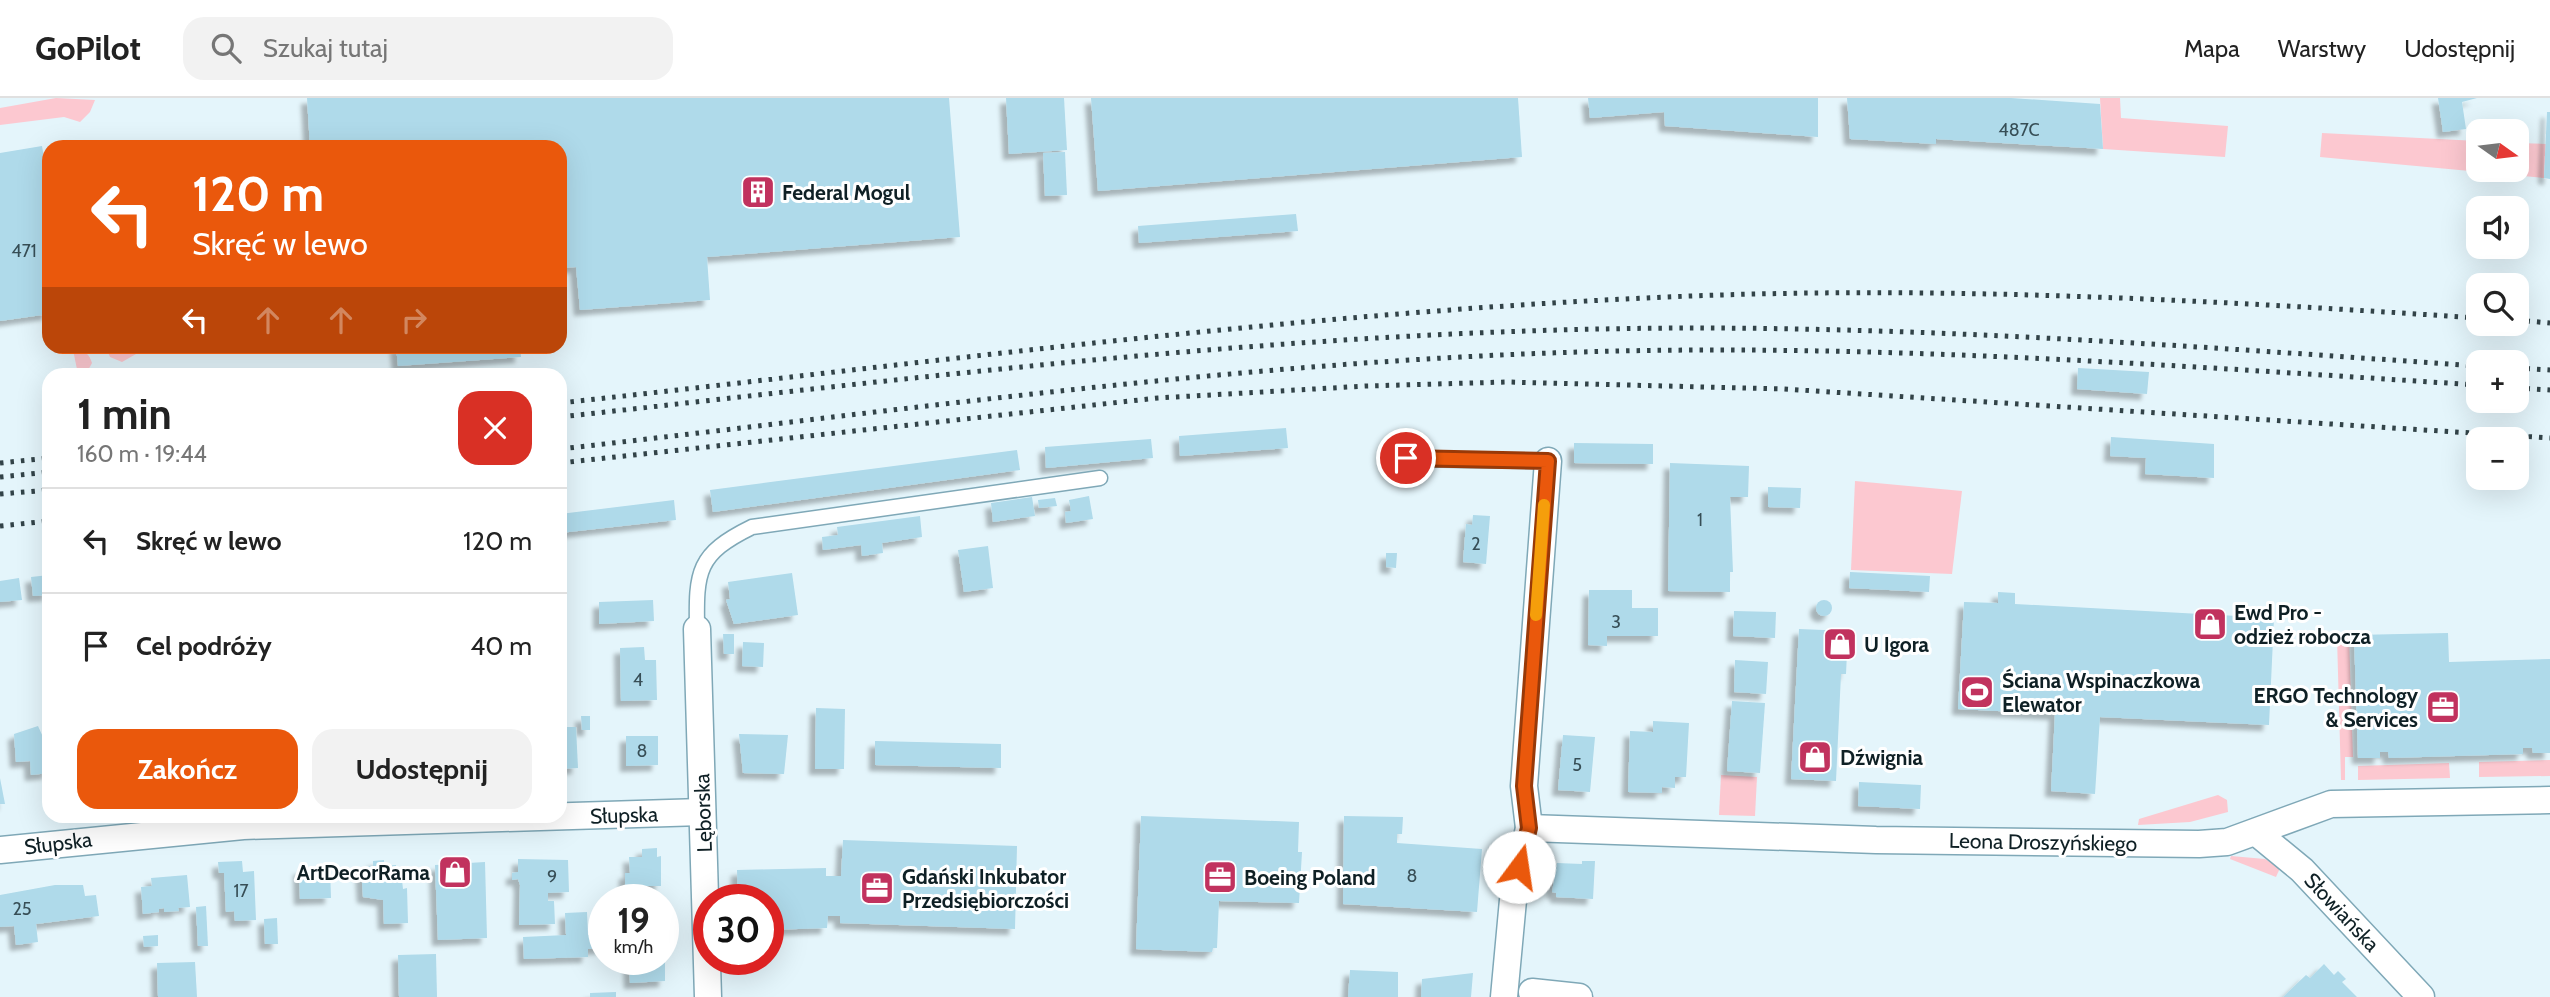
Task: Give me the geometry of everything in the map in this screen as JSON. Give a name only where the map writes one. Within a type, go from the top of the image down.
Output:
[{"type":"street","points":[[1504,997],[1513,900],[1529,828],[1524,786],[1548,461]]},
{"type":"street","name":"Lęborska","points":[[697,629],[708,997]]},
{"type":"street","name":"Leona Droszyńskiego","points":[[1529,828],[1890,841],[2173,844],[2227,842],[2331,804],[2550,800]]},
{"type":"street","name":"Słupska","points":[[567,816],[702,812]]},
{"type":"street","name":"Słupska","points":[[0,850],[124,835],[243,826],[341,823]]},
{"type":"street","name":"Słowiańska","points":[[2257,833],[2302,870],[2421,997]]},
{"type":"street","points":[[1532,992],[1579,997]]},
{"type":"lane","points":[[1406,458],[1548,461]]},
{"type":"lane","points":[[697,629],[698,571],[710,555],[752,527],[1100,478]]},
{"type":"shaded area","points":[[56,98],[95,100],[90,112],[80,122],[64,117],[0,125],[0,108]]},
{"type":"shaded area","points":[[2100,98],[2120,98],[2121,118],[2228,126],[2225,157],[2103,149]]},
{"type":"shaded area","points":[[2322,133],[2466,140],[2466,171],[2320,157]]},
{"type":"shaded area","points":[[2529,143],[2546,144],[2544,178],[2529,177]]},
{"type":"shaded area","points":[[74,354],[87,354],[92,363],[89,368],[77,368]]},
{"type":"shaded area","points":[[109,354],[136,354],[122,362]]},
{"type":"shaded area","points":[[1855,481],[1962,491],[1952,574],[1851,570]]},
{"type":"shaded area","points":[[2349,636],[2353,757],[2345,757],[2345,780],[2341,780],[2337,637]]},
{"type":"shaded area","points":[[2550,760],[2550,776],[2479,777],[2479,762]]},
{"type":"shaded area","points":[[2449,763],[2450,778],[2358,780],[2358,766]]},
{"type":"shaded area","points":[[1721,775],[1757,777],[1755,816],[1719,815]]},
{"type":"shaded area","points":[[2218,795],[2227,800],[2228,812],[2190,822],[2138,825],[2139,819]]},
{"type":"shaded area","points":[[2231,856],[2265,859],[2280,868],[2276,877],[2230,859]]},
{"type":"building","name":"Federal Mogul","points":[[307,98],[949,98],[960,237],[707,257],[710,300],[580,310],[576,267],[567,268],[567,140],[310,140]]},
{"type":"building","points":[[1006,98],[1064,98],[1067,150],[1009,154]]},
{"type":"building","points":[[1091,98],[1518,98],[1522,157],[1098,191]]},
{"type":"building","points":[[1588,98],[1818,98],[1818,137],[1665,126],[1664,112],[1590,118]]},
{"type":"building","points":[[1847,98],[2011,98],[2100,104],[2103,149],[1936,139],[1936,144],[1850,139]]},
{"type":"building","points":[[2438,98],[2477,98],[2462,102],[2466,129],[2443,132]]},
{"type":"building","points":[[2547,112],[2550,112],[2550,179],[2544,178]]},
{"type":"building","points":[[42,146],[42,315],[0,321],[0,153]]},
{"type":"building","points":[[1065,152],[1067,195],[1045,196],[1043,153]]},
{"type":"building","points":[[1296,214],[1298,231],[1139,243],[1138,226]]},
{"type":"building","points":[[397,354],[521,354],[521,357],[398,366]]},
{"type":"building","points":[[2078,368],[2149,372],[2147,394],[2077,389]]},
{"type":"building","points":[[1286,428],[1288,448],[1180,456],[1179,436]]},
{"type":"building","points":[[2111,437],[2214,444],[2214,478],[2145,474],[2146,458],[2110,456]]},
{"type":"building","points":[[1151,439],[1153,458],[1046,468],[1045,447]]},
{"type":"building","points":[[1574,443],[1653,444],[1653,464],[1574,463]]},
{"type":"building","points":[[1017,450],[1020,470],[713,512],[710,490]]},
{"type":"building","points":[[1670,463],[1749,466],[1748,497],[1730,497],[1733,572],[1730,572],[1730,592],[1668,591]]},
{"type":"building","points":[[1768,487],[1801,488],[1800,508],[1768,507]]},
{"type":"building","points":[[1089,496],[1093,519],[1066,523],[1065,512],[1071,511],[1069,500]]},
{"type":"building","points":[[1032,497],[1035,516],[993,522],[991,503]]},
{"type":"building","points":[[1055,498],[1057,506],[1039,508],[1038,500]]},
{"type":"building","points":[[674,500],[676,520],[567,532],[567,513]]},
{"type":"building","points":[[1473,515],[1490,516],[1486,564],[1463,562],[1466,524],[1472,525]]},
{"type":"building","points":[[920,516],[922,537],[882,543],[883,553],[862,556],[861,545],[823,550],[822,537],[838,535],[837,527]]},
{"type":"building","points":[[988,546],[993,588],[964,592],[958,550]]},
{"type":"building","points":[[1386,553],[1397,553],[1396,568],[1386,567]]},
{"type":"building","points":[[1850,572],[1930,576],[1929,592],[1849,588]]},
{"type":"building","points":[[792,573],[798,615],[734,624],[726,600],[730,599],[728,582]]},
{"type":"building","points":[[42,576],[42,595],[33,596],[31,577]]},
{"type":"building","points":[[19,578],[22,600],[0,602],[0,581]]},
{"type":"building","points":[[1589,590],[1632,590],[1632,608],[1658,608],[1658,636],[1607,636],[1607,646],[1588,645]]},
{"type":"building","points":[[1998,592],[2015,593],[2015,604],[2274,618],[2269,725],[2100,717],[2095,794],[2051,791],[2055,714],[1958,709],[1964,602],[1998,603]]},
{"type":"building","points":[[653,600],[654,621],[599,624],[599,602]]},
{"type":"building","points":[[1821,600],[1827,600],[1832,608],[1830,614],[1821,616],[1816,611],[1816,605]]},
{"type":"building","points":[[1734,611],[1776,612],[1775,638],[1733,636]]},
{"type":"building","points":[[1799,629],[1848,631],[1846,674],[1841,674],[1836,781],[1791,779]]},
{"type":"building","points":[[2448,633],[2449,662],[2550,659],[2550,753],[2533,753],[2532,748],[2523,748],[2523,754],[2389,758],[2388,752],[2380,752],[2380,758],[2358,758],[2354,635]]},
{"type":"building","points":[[723,634],[734,634],[734,654],[724,654]]},
{"type":"building","points":[[743,642],[764,643],[763,667],[742,666]]},
{"type":"building","points":[[644,647],[645,660],[656,660],[657,700],[621,701],[620,648]]},
{"type":"building","points":[[1735,660],[1768,662],[1766,694],[1734,692]]},
{"type":"building","points":[[1732,701],[1765,703],[1760,773],[1727,771]]},
{"type":"building","points":[[816,708],[845,709],[844,769],[815,769]]},
{"type":"building","points":[[581,716],[590,716],[590,730],[582,730]]},
{"type":"building","points":[[1653,721],[1689,723],[1686,777],[1675,777],[1675,788],[1662,787],[1662,793],[1628,792],[1630,731],[1653,732]]},
{"type":"building","points":[[38,726],[42,735],[42,774],[31,775],[30,761],[16,762],[14,734]]},
{"type":"building","points":[[567,727],[576,727],[578,768],[567,769]]},
{"type":"building","points":[[739,734],[788,735],[784,774],[743,773]]},
{"type":"building","points":[[1563,735],[1595,737],[1590,792],[1558,790]]},
{"type":"building","points":[[626,736],[658,736],[658,765],[626,766]]},
{"type":"building","points":[[875,741],[1001,744],[1001,768],[875,765]]},
{"type":"building","points":[[0,778],[5,804],[0,804]]},
{"type":"building","points":[[1859,782],[1921,785],[1920,809],[1858,806]]},
{"type":"building","name":"Boeing Poland","points":[[1141,816],[1299,822],[1298,852],[1302,852],[1299,903],[1219,901],[1217,948],[1213,948],[1212,952],[1136,949]]},
{"type":"building","points":[[1344,816],[1403,817],[1402,834],[1397,834],[1397,843],[1482,849],[1477,912],[1343,904]]},
{"type":"building","name":"Gdański Inkubator Przedsiębiorczości","points":[[843,840],[1017,846],[1015,929],[840,923],[840,916],[828,916],[827,928],[784,929],[784,884],[737,884],[737,870],[826,868],[826,876],[841,876]]},
{"type":"building","points":[[657,848],[657,857],[661,856],[661,884],[625,884],[625,873],[630,873],[629,857],[642,857],[642,849]]},
{"type":"building","points":[[518,859],[568,860],[569,892],[548,893],[548,901],[554,901],[555,924],[519,925],[520,885],[518,879],[512,880],[512,873],[518,872]]},
{"type":"building","points":[[384,860],[384,866],[396,865],[396,880],[402,880],[403,889],[407,888],[408,923],[384,924],[383,900],[363,897],[361,867],[373,866],[373,861]]},
{"type":"building","points":[[242,861],[243,872],[254,871],[256,920],[235,921],[234,911],[226,912],[224,873],[219,873],[218,862]]},
{"type":"building","points":[[1582,861],[1595,861],[1593,899],[1556,897],[1556,893],[1552,892],[1557,863],[1582,864]]},
{"type":"building","points":[[485,862],[487,938],[438,940],[435,865]]},
{"type":"building","points":[[330,868],[331,898],[300,899],[299,869]]},
{"type":"building","points":[[187,875],[190,907],[164,912],[164,908],[159,909],[159,912],[143,914],[141,887],[152,886],[151,878]]},
{"type":"building","points":[[55,885],[83,885],[85,896],[96,895],[99,916],[36,924],[38,942],[16,945],[14,926],[0,927],[0,895]]},
{"type":"building","points":[[206,906],[208,946],[198,946],[196,907]]},
{"type":"building","points":[[587,912],[588,957],[524,959],[523,937],[566,935],[565,913]]},
{"type":"building","points":[[277,918],[278,944],[265,944],[264,919]]},
{"type":"building","points":[[158,935],[158,946],[144,947],[143,936]]},
{"type":"building","points":[[436,954],[437,997],[399,997],[398,955]]},
{"type":"building","points":[[195,962],[197,997],[158,997],[157,963]]},
{"type":"building","points":[[2324,964],[2334,975],[2338,971],[2346,979],[2342,982],[2357,997],[2283,997],[2306,975],[2310,978]]},
{"type":"building","points":[[1350,970],[1398,972],[1398,997],[1348,997]]},
{"type":"building","points":[[1473,973],[1471,997],[1421,997],[1422,979]]},
{"type":"building","points":[[630,975],[665,975],[665,981],[630,983]]},
{"type":"building","points":[[616,992],[616,997],[590,997],[590,993]]},
{"type":"railway","points":[[567,402],[1251,327],[1667,297],[1870,293],[2073,296],[2466,317]]},
{"type":"railway","points":[[2529,321],[2550,323]]},
{"type":"railway","points":[[567,416],[949,374],[1209,350],[1469,333],[1600,329],[1820,329],[1930,333],[2149,344],[2466,365]]},
{"type":"railway","points":[[567,448],[1197,377],[1452,357],[1580,352],[1692,350],[1917,353],[2466,384]]},
{"type":"railway","points":[[2529,369],[2550,370]]},
{"type":"railway","points":[[567,462],[1158,398],[1366,386],[1507,382],[1784,389],[2550,438]]},
{"type":"railway","points":[[2529,389],[2550,390]]},
{"type":"railway","points":[[0,463],[42,459]]},
{"type":"railway","points":[[0,477],[42,473]]},
{"type":"railway","points":[[0,494],[42,491]]},
{"type":"railway","points":[[0,526],[42,522]]},
{"type":"slow traffic","points":[[1536,615],[1544,505]]},
{"type":"place","name":"Federal Mogul","points":[[758,192]]},
{"type":"place","name":"Ewd Pro - odzież robocza","points":[[2210,624]]},
{"type":"place","name":"U Igora","points":[[1840,644]]},
{"type":"place","name":"Ściana Wspinaczkowa Elewator","points":[[1977,692]]},
{"type":"place","name":"ERGO Technology & Services","points":[[2443,707]]},
{"type":"place","name":"Dźwignia","points":[[1815,757]]},
{"type":"place","name":"ArtDecorRama","points":[[455,872]]},
{"type":"place","name":"Boeing Poland","points":[[1220,877]]},
{"type":"place","name":"Gdański Inkubator Przedsiębiorczości","points":[[877,888]]},
{"type":"route","points":[[1406,458],[1548,461],[1524,786],[1529,828],[1519,867]]}]
